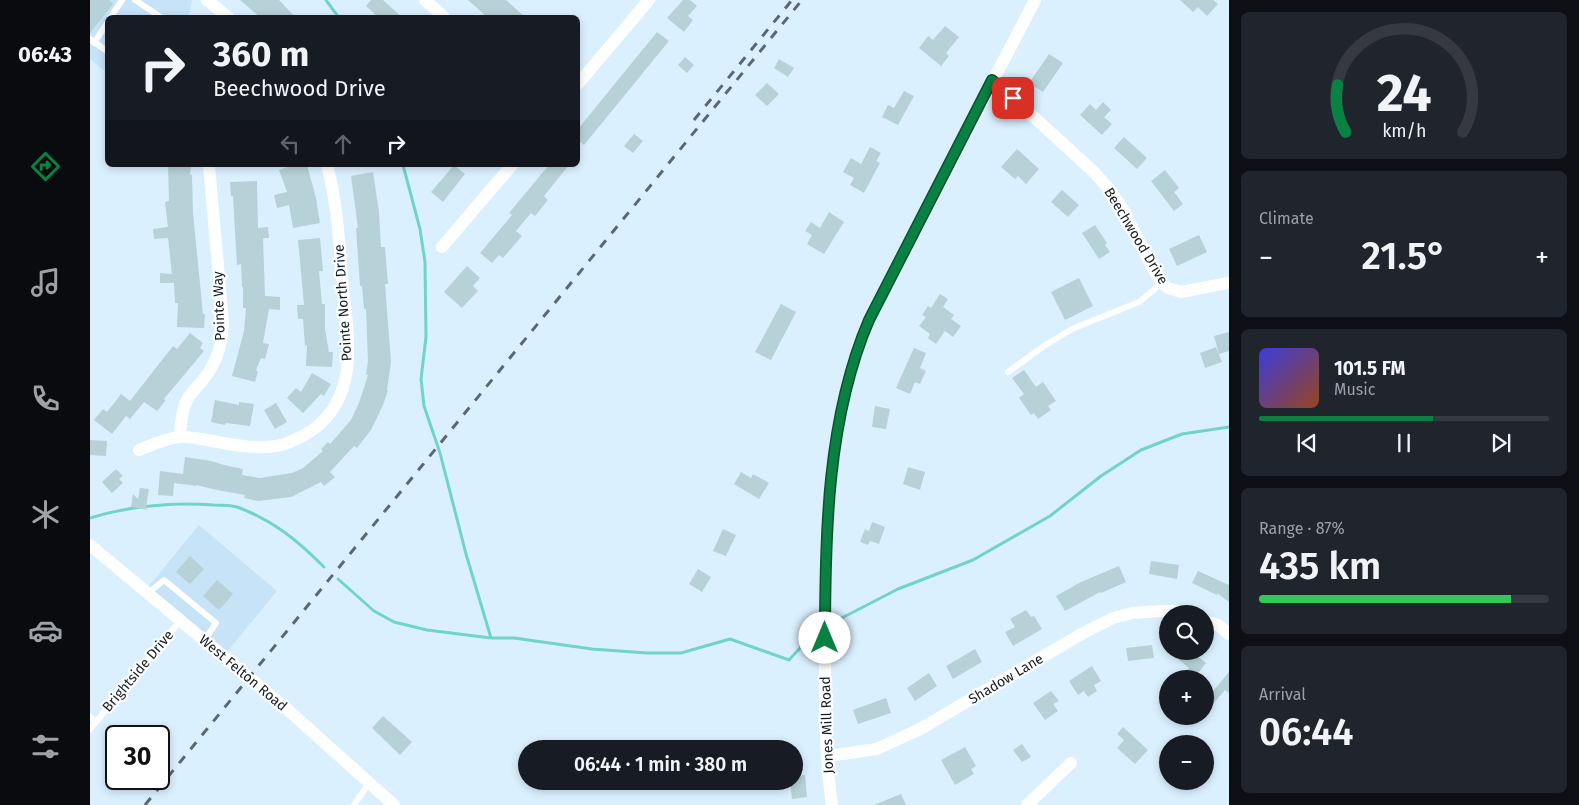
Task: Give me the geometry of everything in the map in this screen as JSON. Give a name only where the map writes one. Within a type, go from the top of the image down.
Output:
[{"type":"street","points":[[207,0],[225,15]]},
{"type":"street","points":[[425,0],[441,15]]},
{"type":"street","points":[[580,82],[649,0]]},
{"type":"street","name":"Jones Mill Road","points":[[832,805],[828,756],[825,638],[827,546],[835,453],[847,383],[869,320],[1035,0]]},
{"type":"street","name":"Beechwood Drive","points":[[992,80],[1094,171],[1110,190],[1124,211],[1162,283],[1168,288],[1181,292],[1229,283]]},
{"type":"street","name":"Pointe Way","points":[[180,436],[182,414],[187,401],[214,365],[221,347],[223,323],[209,167]]},
{"type":"street","name":"Pointe North Drive","points":[[139,450],[180,436],[261,448],[278,446],[296,440],[320,424],[330,413],[342,393],[348,372],[349,348],[337,217],[333,186],[328,167]]},
{"type":"street","points":[[442,247],[510,167]]},
{"type":"street","name":"West Felton Road","points":[[90,545],[294,716],[394,805]]},
{"type":"street","name":"Shadow Lane","points":[[828,756],[877,750],[922,728],[1083,633],[1113,618],[1132,613],[1159,611]]},
{"type":"street","points":[[1214,624],[1229,634]]},
{"type":"street","points":[[1027,805],[1071,762]]},
{"type":"lane","points":[[112,15],[122,0]]},
{"type":"lane","points":[[135,0],[158,15]]},
{"type":"lane","points":[[105,26],[92,41],[105,50]]},
{"type":"lane","points":[[1008,372],[1044,346],[1072,329],[1139,302],[1162,283]]},
{"type":"lane","points":[[147,594],[164,580],[216,623],[204,641]]},
{"type":"lane","name":"Brightside Drive","points":[[90,729],[180,621]]},
{"type":"lane","points":[[90,717],[96,722]]},
{"type":"lane","points":[[354,805],[370,782]]},
{"type":"shaded area","points":[[90,0],[192,0],[189,15],[105,15],[105,71],[90,59]]},
{"type":"shaded area","points":[[199,525],[277,591],[227,652],[148,587]]},
{"type":"building","points":[[90,0],[109,0],[113,4],[90,33]]},
{"type":"building","points":[[240,0],[279,0],[293,15],[258,15]]},
{"type":"building","points":[[371,0],[383,0],[400,15],[376,15],[366,6]]},
{"type":"building","points":[[468,0],[506,0],[523,15],[485,15]]},
{"type":"building","points":[[683,0],[690,0],[697,6],[688,16],[693,20],[684,32],[667,18]]},
{"type":"building","points":[[1180,0],[1213,0],[1218,4],[1207,16],[1198,7],[1193,12]]},
{"type":"building","points":[[945,26],[959,37],[946,53],[949,56],[941,66],[919,48],[928,36],[933,40]]},
{"type":"building","points":[[657,32],[669,41],[584,145],[580,142],[580,127]]},
{"type":"building","points":[[1049,54],[1063,63],[1043,92],[1029,83]]},
{"type":"building","points":[[685,57],[694,65],[687,73],[678,65]]},
{"type":"building","points":[[779,59],[794,68],[788,77],[774,68]]},
{"type":"building","points":[[767,83],[779,94],[767,106],[755,95]]},
{"type":"building","points":[[904,91],[914,96],[898,125],[882,117],[888,105],[894,108]]},
{"type":"building","points":[[1103,102],[1111,110],[1104,117],[1112,124],[1102,135],[1080,115],[1090,104],[1096,110]]},
{"type":"building","points":[[634,134],[643,141],[633,153],[624,146]]},
{"type":"building","points":[[1124,137],[1147,158],[1137,169],[1114,148]]},
{"type":"building","points":[[870,147],[881,153],[876,161],[880,163],[864,193],[850,185],[854,178],[843,172],[851,158],[861,164]]},
{"type":"building","points":[[1017,149],[1039,169],[1026,184],[1018,176],[1015,179],[1001,167]]},
{"type":"building","points":[[168,167],[191,167],[193,213],[203,314],[205,314],[204,328],[177,327],[178,303],[175,303],[174,283],[160,283],[160,273],[172,274],[168,238],[154,239],[153,229],[168,227],[165,202],[169,201]]},
{"type":"building","points":[[288,167],[308,167],[316,198],[320,223],[293,228],[289,205],[277,208],[274,195],[287,192],[279,170]]},
{"type":"building","points":[[452,167],[456,167],[465,174],[443,202],[431,192]]},
{"type":"building","points":[[547,167],[567,167],[544,196],[548,200],[535,216],[531,213],[516,231],[522,236],[503,258],[499,255],[492,263],[480,253],[512,215],[509,213]]},
{"type":"building","points":[[1165,170],[1179,188],[1174,192],[1183,204],[1174,211],[1151,181]]},
{"type":"building","points":[[373,172],[379,212],[381,247],[385,247],[388,284],[385,284],[391,362],[388,391],[371,430],[357,448],[354,446],[330,472],[335,477],[324,486],[321,482],[291,497],[258,501],[244,498],[245,495],[196,485],[174,483],[173,496],[158,495],[160,471],[183,474],[185,457],[243,469],[242,475],[260,478],[292,473],[303,468],[323,451],[321,449],[328,442],[330,444],[351,420],[368,375],[366,374],[368,361],[366,309],[364,309],[362,286],[360,286],[356,228],[358,228],[351,176]]},
{"type":"building","points":[[257,181],[258,228],[268,227],[269,238],[263,238],[265,296],[280,297],[280,310],[269,309],[263,343],[269,344],[265,359],[261,358],[256,370],[258,372],[255,382],[232,376],[244,331],[246,308],[243,308],[241,264],[237,265],[233,196],[231,196],[230,182]]},
{"type":"building","points":[[1062,190],[1079,205],[1068,217],[1051,202]]},
{"type":"building","points":[[829,212],[844,222],[824,254],[807,244],[812,235],[805,231],[811,222],[820,228]]},
{"type":"building","points":[[1095,225],[1107,243],[1105,245],[1110,252],[1099,259],[1082,233]]},
{"type":"building","points":[[1199,235],[1207,252],[1177,266],[1169,249]]},
{"type":"building","points":[[320,238],[323,271],[319,271],[322,304],[325,304],[325,329],[329,352],[333,352],[332,367],[306,366],[307,345],[305,346],[303,319],[298,319],[297,305],[304,305],[298,240]]},
{"type":"building","points":[[467,266],[480,278],[473,286],[478,291],[462,308],[444,292]]},
{"type":"building","points":[[1079,278],[1093,306],[1065,320],[1051,292]]},
{"type":"building","points":[[940,294],[948,299],[943,307],[954,315],[951,319],[961,326],[953,337],[945,331],[936,344],[928,338],[930,334],[919,326],[926,317],[922,315],[928,306],[931,308]]},
{"type":"building","points":[[781,304],[796,312],[771,360],[755,352]]},
{"type":"building","points":[[1229,332],[1229,351],[1219,354],[1214,336]]},
{"type":"building","points":[[190,333],[203,343],[200,348],[204,351],[164,399],[166,400],[157,411],[144,402],[130,419],[126,416],[112,434],[94,420],[103,409],[107,412],[121,394],[130,401],[173,346],[177,349]]},
{"type":"building","points":[[1216,347],[1222,362],[1205,368],[1200,353]]},
{"type":"building","points":[[914,348],[926,353],[920,368],[926,371],[920,384],[915,382],[910,394],[896,388]]},
{"type":"building","points":[[1024,370],[1036,387],[1043,382],[1056,401],[1048,406],[1051,410],[1038,419],[1034,413],[1031,415],[1019,398],[1024,394],[1012,378]]},
{"type":"building","points":[[312,373],[331,384],[324,396],[321,394],[303,413],[287,398],[296,388],[301,392]]},
{"type":"building","points":[[215,400],[239,405],[239,402],[254,404],[250,426],[226,423],[225,425],[211,422]]},
{"type":"building","points":[[276,403],[287,422],[275,429],[264,410]]},
{"type":"building","points":[[875,406],[890,409],[886,429],[872,427]]},
{"type":"building","points":[[90,440],[107,441],[106,456],[90,455]]},
{"type":"building","points":[[908,467],[925,472],[920,490],[903,484]]},
{"type":"building","points":[[116,469],[123,476],[119,479],[123,483],[112,493],[102,482]]},
{"type":"building","points":[[741,472],[751,478],[753,474],[769,483],[759,499],[734,484]]},
{"type":"building","points":[[140,488],[149,489],[146,508],[148,510],[131,507],[133,494],[138,499]]},
{"type":"building","points":[[872,522],[885,527],[879,544],[870,541],[868,545],[860,542],[865,529],[869,531]]},
{"type":"building","points":[[723,529],[736,535],[726,556],[713,551]]},
{"type":"building","points":[[190,556],[204,569],[190,584],[176,572]]},
{"type":"building","points":[[1151,561],[1179,565],[1177,579],[1149,574]]},
{"type":"building","points":[[1119,566],[1126,582],[1100,592],[1065,611],[1056,596],[1081,582]]},
{"type":"building","points":[[698,569],[711,577],[702,592],[689,584]]},
{"type":"building","points":[[1198,571],[1229,585],[1229,602],[1217,593],[1217,595],[1192,583]]},
{"type":"building","points":[[217,580],[233,594],[219,610],[203,596]]},
{"type":"building","points":[[1026,610],[1031,617],[1034,616],[1042,629],[1013,646],[1005,632],[1015,627],[1010,619]]},
{"type":"building","points":[[1152,645],[1154,658],[1128,661],[1126,648]]},
{"type":"building","points":[[975,649],[982,662],[953,679],[946,666]]},
{"type":"building","points":[[1179,660],[1202,660],[1206,663],[1200,670],[1187,670],[1189,668]]},
{"type":"building","points":[[1092,666],[1101,681],[1094,685],[1097,691],[1088,697],[1084,691],[1078,695],[1069,681]]},
{"type":"building","points":[[1229,672],[1229,693],[1225,690],[1214,703],[1214,690]]},
{"type":"building","points":[[929,673],[937,686],[915,701],[907,688]]},
{"type":"building","points":[[1051,691],[1059,701],[1053,704],[1058,711],[1045,720],[1033,703]]},
{"type":"building","points":[[886,698],[891,713],[858,724],[853,710]]},
{"type":"building","points":[[383,716],[412,742],[400,755],[372,728]]},
{"type":"building","points":[[1123,727],[1148,750],[1135,764],[1117,748],[1124,740],[1117,734]]},
{"type":"building","points":[[1022,744],[1031,757],[1022,762],[1013,750]]},
{"type":"building","points":[[965,747],[976,766],[971,769],[974,774],[955,785],[941,760]]},
{"type":"building","points":[[803,775],[805,775],[807,797],[792,799],[791,790],[803,790]]},
{"type":"building","points":[[901,794],[906,805],[874,805]]},
{"type":"waterway","points":[[326,0],[337,15]]},
{"type":"waterway","points":[[404,167],[420,229],[425,262],[426,337],[421,379],[424,406],[440,453],[466,554],[491,638]]},
{"type":"waterway","points":[[836,621],[898,589],[973,560],[1050,516],[1101,476],[1141,450],[1182,434],[1229,427]]},
{"type":"waterway","points":[[90,518],[120,510],[152,506],[183,504],[234,506],[262,518],[284,532],[324,567]]},
{"type":"waterway","points":[[338,579],[374,611],[394,622],[427,630],[491,638],[514,638],[592,649],[647,653],[681,653],[730,639],[789,660],[811,636]]},
{"type":"railway","points":[[694,120],[792,0]]},
{"type":"railway","points":[[145,805],[802,0]]},
{"type":"route","points":[[825,638],[827,546],[835,453],[847,383],[861,338],[992,80],[1013,98]]}]
